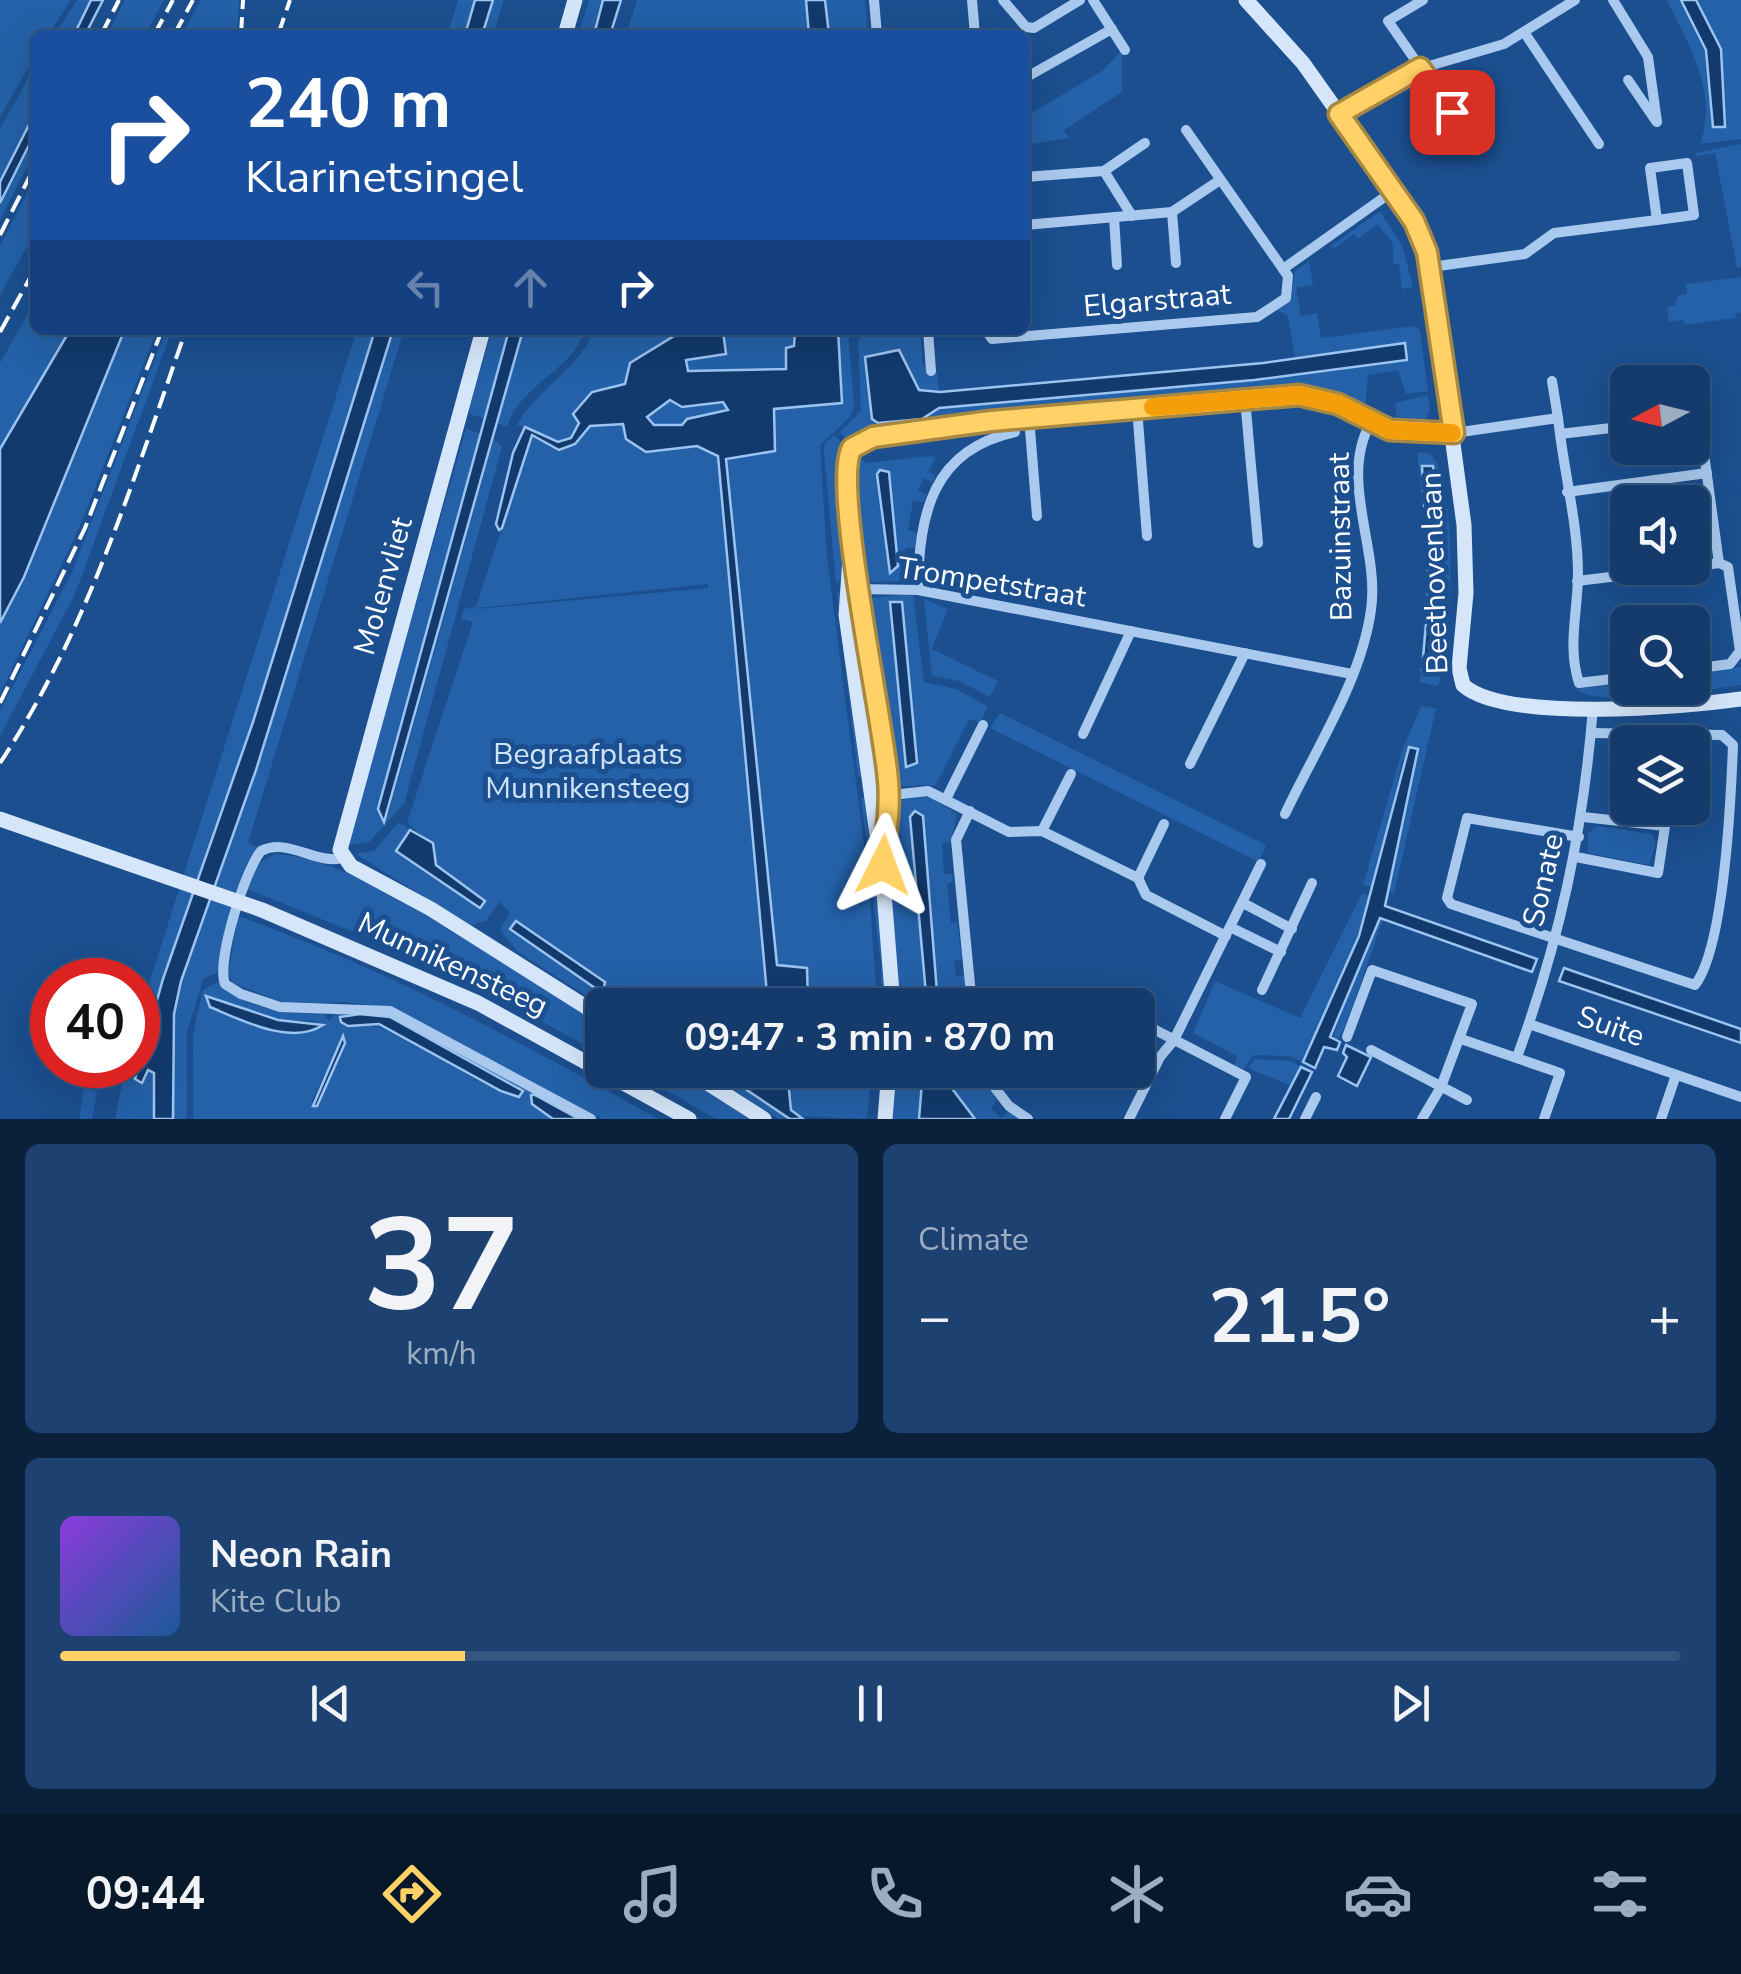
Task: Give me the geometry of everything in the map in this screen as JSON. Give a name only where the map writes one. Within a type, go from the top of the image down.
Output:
[{"type":"street","points":[[566,30],[575,0]]},
{"type":"street","points":[[874,0],[877,30]]},
{"type":"street","points":[[972,0],[975,30]]},
{"type":"street","points":[[1003,0],[1026,27],[1034,28],[1080,0]]},
{"type":"street","points":[[1093,0],[1125,50]]},
{"type":"street","name":"Beethovenlaan","points":[[1246,0],[1276,29],[1414,221],[1431,267],[1454,433],[1466,562],[1460,679],[1476,694],[1496,699],[1593,708],[1655,709],[1741,699]]},
{"type":"street","points":[[1423,0],[1388,22],[1478,150]]},
{"type":"street","points":[[1339,114],[1420,68],[1486,53],[1574,0]]},
{"type":"street","points":[[1613,0],[1648,57],[1656,122],[1628,80]]},
{"type":"street","points":[[1030,75],[1112,29]]},
{"type":"street","points":[[1524,32],[1600,144]]},
{"type":"street","points":[[1186,130],[1283,269],[1393,191]]},
{"type":"street","points":[[1030,177],[1104,171],[1145,144]]},
{"type":"street","points":[[1431,267],[1525,254],[1554,233],[1657,220],[1694,214],[1687,163],[1650,168],[1657,220]]},
{"type":"street","points":[[1104,171],[1132,216]]},
{"type":"street","points":[[1030,225],[1172,212],[1220,180]]},
{"type":"street","points":[[1172,212],[1176,263]]},
{"type":"street","points":[[1114,217],[1117,265]]},
{"type":"street","name":"Elgarstraat","points":[[989,335],[992,339],[1257,317],[1286,298],[1288,276],[1283,269]]},
{"type":"street","name":"Molenvliet","points":[[343,858],[340,842],[481,335]]},
{"type":"street","points":[[928,335],[932,371]]},
{"type":"street","points":[[1552,381],[1568,492],[1577,675],[1580,683],[1610,679]]},
{"type":"street","points":[[892,988],[881,796],[853,588],[846,462],[858,442],[1029,417],[1245,398],[1318,398],[1402,432],[1454,433],[1558,418]]},
{"type":"street","points":[[1245,398],[1258,542]]},
{"type":"street","points":[[1136,408],[1147,536]]},
{"type":"street","points":[[1029,417],[1037,516]]},
{"type":"street","name":"Bazuinstraat","points":[[1285,814],[1363,653],[1372,604],[1358,466],[1361,442],[1371,422]]},
{"type":"street","points":[[1560,434],[1610,428]]},
{"type":"street","points":[[918,590],[918,551],[926,516],[950,464],[974,444],[1015,432]]},
{"type":"street","points":[[1706,465],[1719,563]]},
{"type":"street","points":[[1568,492],[1707,473]]},
{"type":"street","points":[[1710,564],[1728,567],[1740,652],[1730,664],[1710,667]]},
{"type":"street","points":[[1575,588],[1610,582]]},
{"type":"street","name":"Trompetstraat","points":[[853,588],[918,590],[1352,674]]},
{"type":"street","points":[[1083,734],[1131,631]]},
{"type":"street","points":[[1190,764],[1245,653]]},
{"type":"street","name":"Sonate","points":[[1517,1057],[1556,940],[1576,857],[1593,708]]},
{"type":"street","points":[[946,799],[983,725]]},
{"type":"street","points":[[1579,837],[1467,818],[1446,891],[1452,904],[1695,985],[1710,944],[1728,847],[1733,745],[1722,735],[1591,732]]},
{"type":"street","points":[[1042,830],[1071,774]]},
{"type":"street","points":[[881,796],[928,792],[1009,832],[1042,830],[1138,878],[1146,895],[1280,952]]},
{"type":"street","points":[[970,811],[956,840],[970,988]]},
{"type":"street","points":[[1576,857],[1658,873],[1664,826],[1582,817]]},
{"type":"street","name":"Munnikensteeg","points":[[0,819],[262,910],[465,996],[689,1119]]},
{"type":"street","points":[[1138,878],[1164,824]]},
{"type":"street","name":"Munnikensteeg","points":[[585,1006],[343,858],[328,860],[272,846],[254,858],[222,966],[222,977],[230,988],[298,1010],[390,1011],[591,1119]]},
{"type":"street","points":[[1144,1119],[1130,1118],[1160,1056],[1174,1040],[1260,864]]},
{"type":"street","points":[[1262,990],[1312,882]]},
{"type":"street","points":[[1243,904],[1292,929]]},
{"type":"street","points":[[1348,1037],[1372,970],[1472,1004],[1441,1086],[1422,1119]]},
{"type":"street","name":"Suite","points":[[1529,1024],[1741,1098]]},
{"type":"street","points":[[1155,1030],[1246,1077],[1226,1119]]},
{"type":"street","points":[[1460,1038],[1560,1072],[1544,1119]]},
{"type":"street","points":[[1372,1050],[1468,1100]]},
{"type":"street","name":"Suite","points":[[1660,1119],[1676,1075]]},
{"type":"street","points":[[715,1088],[764,1119]]},
{"type":"street","points":[[885,1119],[887,1088]]},
{"type":"street","points":[[995,1088],[1009,1106],[1028,1119]]},
{"type":"street","points":[[1305,1119],[1316,1096]]},
{"type":"green space","points":[[0,0],[71,0],[51,30],[30,30],[30,65],[0,117]]},
{"type":"green space","points":[[77,0],[91,0],[76,30],[58,30]]},
{"type":"green space","points":[[125,0],[164,0],[148,30],[110,30]]},
{"type":"green space","points":[[201,0],[239,0],[237,30],[185,30]]},
{"type":"green space","points":[[458,0],[475,0],[466,30],[449,30]]},
{"type":"green space","points":[[493,0],[504,0],[495,30],[484,30]]},
{"type":"green space","points":[[589,0],[603,0],[595,30],[580,30]]},
{"type":"green space","points":[[637,0],[806,0],[809,30],[680,30],[628,30]]},
{"type":"green space","points":[[825,0],[865,0],[868,30],[828,30]]},
{"type":"green space","points":[[1667,0],[1741,0],[1741,139],[1700,144],[1705,125],[1704,88]]},
{"type":"green space","points":[[1122,50],[1122,92],[1064,130],[1069,138],[1030,144],[1030,114],[1102,71]]},
{"type":"green space","points":[[30,75],[30,123],[0,182],[0,129]]},
{"type":"green space","points":[[30,143],[30,161],[0,220],[0,203]]},
{"type":"green space","points":[[1741,144],[1741,267],[1737,268],[1715,153],[1696,153]]},
{"type":"green space","points":[[30,187],[30,241],[0,295],[0,246]]},
{"type":"green space","points":[[1380,211],[1402,245],[1413,287],[1402,289],[1399,264],[1393,264],[1393,244],[1378,224],[1358,239],[1354,234],[1334,249],[1331,246]]},
{"type":"green space","points":[[1309,261],[1313,285],[1296,288],[1301,316],[1317,313],[1321,338],[1414,326],[1420,330],[1428,391],[1406,394],[1398,370],[1368,375],[1365,412],[1341,399],[860,432],[847,439],[840,432],[861,411],[858,340],[864,335],[920,335],[923,365],[929,373],[937,373],[939,392],[919,390],[899,350],[865,357],[875,423],[925,418],[939,408],[1254,380],[1408,359],[1405,343],[1295,358],[1288,316],[1277,310],[1291,300],[1295,271]]},
{"type":"green space","points":[[1741,277],[1741,314],[1737,312],[1735,318],[1685,325],[1683,320],[1669,322],[1667,307],[1675,305],[1678,295],[1687,294],[1686,284]]},
{"type":"green space","points":[[30,310],[30,335],[67,335],[0,449],[0,363]]},
{"type":"green space","points":[[122,335],[155,335],[80,526],[0,694],[0,623],[24,577]]},
{"type":"green space","points":[[164,335],[170,335],[75,594],[0,736],[0,711],[72,572]]},
{"type":"green space","points":[[355,335],[373,335],[284,626],[160,993],[157,958]]},
{"type":"green space","points":[[391,335],[402,335],[248,843],[258,847],[246,865],[217,973],[204,978],[187,1031],[187,1119],[173,1119],[174,1014],[181,981],[256,770]]},
{"type":"green space","points":[[491,335],[508,335],[485,419],[470,414]]},
{"type":"green space","points":[[522,335],[582,335],[571,355],[523,399],[507,427],[497,423]]},
{"type":"green space","points":[[591,335],[716,335],[618,388],[592,392],[571,438],[562,442],[517,425],[589,342]]},
{"type":"green space","points":[[719,335],[794,335],[786,369],[687,371],[685,360],[694,358]]},
{"type":"green space","points":[[838,335],[848,335],[854,407],[849,418],[820,445],[827,557],[869,883],[876,988],[808,988],[807,966],[777,966],[726,458],[775,451],[774,409],[842,403]]},
{"type":"green space","points":[[1428,395],[1430,410],[1423,428],[1396,425],[1386,419],[1397,417],[1395,403]]},
{"type":"green space","points":[[670,400],[683,407],[723,402],[728,410],[688,419],[682,425],[654,425],[647,417]]},
{"type":"green space","name":"Begraafplaats Munnikensteeg","points":[[623,424],[626,439],[646,452],[698,446],[718,456],[771,988],[595,988],[585,988],[585,995],[518,952],[500,930],[510,912],[499,902],[486,921],[470,926],[356,854],[374,851],[399,822],[410,830],[396,851],[480,907],[485,900],[436,865],[433,845],[407,823],[473,622],[461,619],[464,609],[476,607],[532,435],[559,450],[575,444],[590,426]],"holes":[[[708,584],[708,588],[477,609]],[[516,921],[606,983],[595,988],[511,929]]]},
{"type":"green space","points":[[466,429],[482,434],[378,809],[388,816],[494,439],[502,447],[404,804],[369,842],[347,845]]},
{"type":"green space","points":[[834,435],[843,443],[838,472],[845,561],[843,577],[836,584],[824,452],[825,443]]},
{"type":"green space","points":[[1417,452],[1430,454],[1446,495],[1450,605],[1438,686],[1420,682],[1428,558],[1437,656],[1442,555],[1420,472],[1426,538]]},
{"type":"green space","points":[[858,457],[867,463],[936,457],[928,471],[935,476],[932,482],[924,478],[918,490],[926,495],[924,502],[913,501],[908,530],[917,533],[915,548],[905,548],[904,562],[914,563],[915,568],[905,568],[906,581],[873,582],[866,575],[853,466]]},
{"type":"green space","points":[[841,591],[867,775],[858,777],[837,592]]},
{"type":"green space","points":[[913,594],[924,682],[956,689],[988,707],[980,723],[969,719],[936,785],[902,786],[896,780],[869,598]],"holes":[[[891,602],[902,602],[916,766],[890,610]]]},
{"type":"green space","points":[[850,598],[856,598],[884,773],[874,775]]},
{"type":"green space","points":[[924,599],[948,609],[932,649],[998,681],[990,697],[959,681],[932,676]]},
{"type":"green space","points":[[1741,667],[1741,685],[1710,690],[1710,671]]},
{"type":"green space","points":[[1610,684],[1610,698],[1590,695],[1575,689]]},
{"type":"green space","points":[[1421,706],[1436,708],[1394,894],[1386,891],[1418,749],[1412,747],[1402,762],[1373,887],[1363,885],[1403,748]]},
{"type":"green space","points":[[1000,713],[1266,845],[1259,862],[990,728]]},
{"type":"green space","points":[[929,796],[957,814],[951,842],[942,843],[944,874],[952,874],[953,882],[947,884],[951,923],[957,923],[962,959],[954,961],[956,976],[964,975],[964,988],[936,988],[920,812],[910,817],[925,988],[897,988],[887,842],[894,801]]},
{"type":"green space","points":[[869,797],[884,928],[886,988],[881,988],[861,798]]},
{"type":"green space","points":[[1597,826],[1652,834],[1656,843],[1649,865],[1588,853],[1588,833]]},
{"type":"green space","points":[[274,854],[310,860],[351,875],[442,921],[585,1012],[585,1045],[445,969],[247,889],[256,865]]},
{"type":"green space","points":[[1362,893],[1370,896],[1341,984],[1303,1062],[1290,1056],[1254,1055],[1243,1069],[1235,1066],[1237,1056],[1193,1033],[1215,981],[1300,1018]]},
{"type":"green space","points":[[238,916],[347,959],[452,1009],[585,1079],[585,1088],[602,1088],[658,1119],[602,1119],[392,1008],[343,1002],[289,1005],[233,983],[228,974]]},
{"type":"green space","points":[[1383,919],[1346,1025],[1337,1041],[1332,1039],[1378,920]]},
{"type":"green space","points":[[219,981],[228,991],[253,1004],[282,1011],[323,1013],[329,1021],[337,1012],[389,1014],[585,1119],[535,1095],[532,1104],[553,1119],[193,1119],[193,1034],[203,990]],"holes":[[[206,996],[278,1020],[318,1021],[290,1033],[210,1007]],[[390,1017],[482,1068],[517,1095],[474,1079],[393,1032],[371,1026],[348,1026]],[[344,1036],[345,1043],[314,1106],[312,1101]]]},
{"type":"green space","points":[[1255,1059],[1291,1061],[1301,1067],[1291,1086],[1248,1068]]},
{"type":"green space","points":[[84,1088],[97,1092],[92,1119],[79,1119]]},
{"type":"green space","points":[[121,1088],[154,1088],[154,1119],[115,1119]]},
{"type":"green space","points":[[662,1088],[704,1088],[752,1119],[716,1119]]},
{"type":"green space","points":[[730,1088],[744,1088],[790,1119],[779,1119]]},
{"type":"green space","points":[[789,1088],[870,1088],[867,1119],[798,1116],[791,1111]]},
{"type":"green space","points":[[893,1088],[922,1088],[919,1119],[890,1119]]},
{"type":"green space","points":[[952,1088],[988,1088],[997,1100],[991,1108],[1001,1118],[1009,1111],[1020,1119],[975,1119]]},
{"type":"shaded area","points":[[91,0],[103,0],[88,30],[76,30]]},
{"type":"shaded area","points":[[475,0],[493,0],[484,30],[466,30]]},
{"type":"shaded area","points":[[603,0],[621,0],[612,30],[595,30]]},
{"type":"shaded area","points":[[806,0],[825,0],[828,30],[809,30]]},
{"type":"shaded area","points":[[1681,0],[1696,0],[1721,49],[1725,127],[1713,127],[1706,50]]},
{"type":"shaded area","points":[[30,123],[30,143],[0,203],[0,182]]},
{"type":"shaded area","points":[[67,335],[125,335],[24,577],[0,623],[0,449]]},
{"type":"shaded area","points":[[373,335],[391,335],[256,770],[181,981],[174,1014],[173,1119],[154,1119],[154,1088],[160,1088],[163,979],[253,722]]},
{"type":"shaded area","points":[[508,335],[522,335],[384,822],[378,809]]},
{"type":"shaded area","points":[[724,335],[726,354],[686,360],[688,371],[786,369],[786,348],[794,346],[795,335],[838,335],[842,403],[774,409],[775,451],[726,459],[777,965],[807,968],[808,988],[766,988],[718,456],[697,446],[646,452],[626,439],[623,424],[590,426],[575,444],[559,450],[532,435],[502,528],[499,530],[496,524],[513,453],[525,427],[558,442],[571,438],[579,423],[573,414],[592,392],[625,384],[630,363],[674,336]],"holes":[[[670,400],[682,407],[723,402],[728,410],[687,419],[682,425],[654,425],[647,417]]]},
{"type":"shaded area","points":[[1405,343],[1407,360],[1254,380],[939,408],[922,419],[878,423],[872,419],[865,357],[899,350],[919,390],[940,392],[1263,363]]},
{"type":"shaded area","points":[[1422,466],[1433,466],[1442,555],[1434,672],[1422,670],[1429,591]]},
{"type":"shaded area","points":[[880,470],[889,472],[898,566],[890,573],[877,474]]},
{"type":"shaded area","points":[[890,602],[902,602],[917,763],[906,767]]},
{"type":"shaded area","points":[[1409,747],[1418,749],[1385,906],[1537,959],[1532,972],[1380,918],[1330,1037],[1340,1042],[1337,1050],[1324,1047],[1315,1068],[1303,1062],[1359,936]]},
{"type":"shaded area","points":[[915,811],[923,816],[937,988],[925,988],[910,817]]},
{"type":"shaded area","points":[[410,830],[433,843],[436,865],[485,901],[480,908],[396,851]]},
{"type":"shaded area","points":[[516,921],[605,982],[604,987],[595,988],[510,929]]},
{"type":"shaded area","points":[[1564,968],[1741,1029],[1741,1043],[1559,981]]},
{"type":"shaded area","points":[[206,996],[278,1020],[323,1025],[296,1033],[266,1029],[210,1007]]},
{"type":"shaded area","points":[[340,1017],[390,1017],[523,1091],[519,1097],[501,1091],[379,1024],[348,1026],[341,1022]]},
{"type":"shaded area","points":[[343,1036],[345,1043],[317,1106],[313,1106]]},
{"type":"shaded area","points":[[1346,1045],[1371,1057],[1357,1086],[1338,1076],[1347,1057],[1343,1053]]},
{"type":"shaded area","points":[[1301,1067],[1312,1072],[1289,1119],[1274,1119]]},
{"type":"shaded area","points":[[744,1088],[789,1088],[791,1110],[803,1119],[790,1119]]},
{"type":"shaded area","points":[[922,1088],[952,1088],[975,1119],[919,1119]]},
{"type":"shaded area","points":[[531,1095],[579,1119],[553,1119],[532,1104]]},
{"type":"railway","points":[[104,30],[119,0]]},
{"type":"railway","points":[[157,30],[173,0]]},
{"type":"railway","points":[[177,30],[193,0]]},
{"type":"railway","points":[[241,30],[243,0]]},
{"type":"railway","points":[[280,30],[290,0]]},
{"type":"railway","points":[[0,235],[30,176]]},
{"type":"railway","points":[[0,332],[30,278]]},
{"type":"railway","points":[[0,703],[85,528],[160,335]]},
{"type":"railway","points":[[0,763],[31,712],[84,607],[184,335]]},
{"type":"slow traffic","points":[[1153,407],[1299,395],[1338,404],[1390,430],[1452,433]]},
{"type":"route","points":[[883,865],[888,781],[852,540],[845,466],[852,448],[873,437],[949,430],[991,421],[1299,395],[1338,404],[1390,430],[1454,433],[1427,252],[1414,221],[1339,114],[1402,74],[1420,68],[1452,112]]}]
